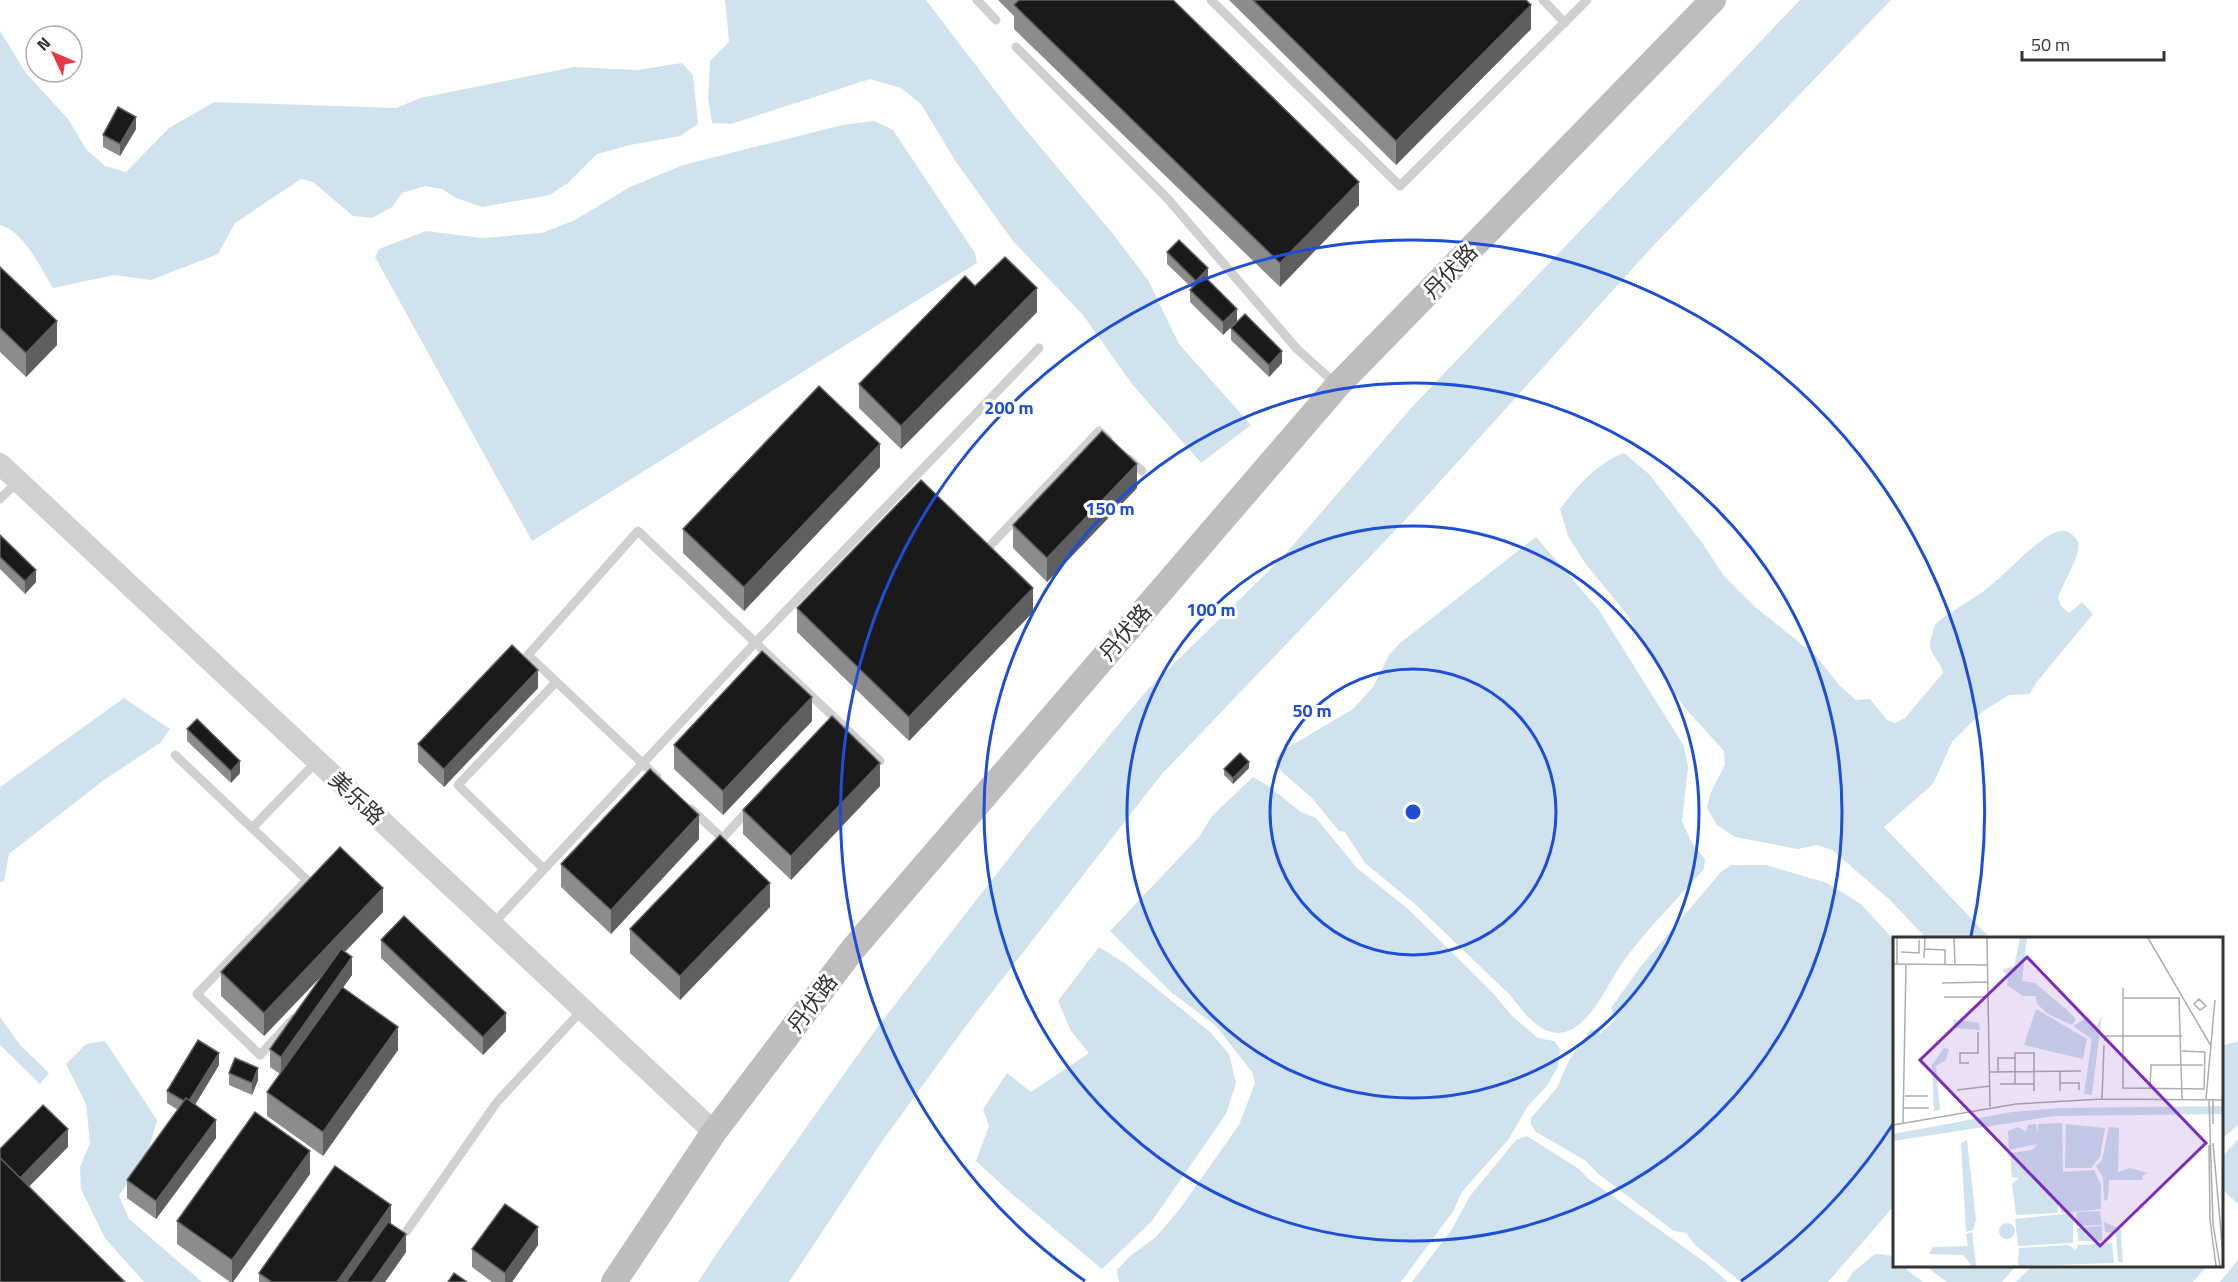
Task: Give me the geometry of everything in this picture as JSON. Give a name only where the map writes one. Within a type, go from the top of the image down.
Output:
[{"type":"main road","name":"丹伏路","points":[[614,1282],[714,1132],[853,949],[1338,385],[1713,0]]},
{"type":"street","name":"美乐路","points":[[0,464],[714,1132]]},
{"type":"lane","points":[[977,0],[996,20]]},
{"type":"lane","points":[[1211,0],[1400,186],[1587,0]]},
{"type":"lane","points":[[1543,0],[1565,23]]},
{"type":"lane","points":[[1016,47],[1167,198],[1297,349],[1338,385]]},
{"type":"lane","points":[[492,925],[755,642],[1039,348]]},
{"type":"lane","points":[[988,548],[1099,431],[1116,447]]},
{"type":"lane","points":[[1125,454],[1142,471]]},
{"type":"lane","points":[[914,478],[922,486]]},
{"type":"lane","points":[[0,499],[18,481]]},
{"type":"lane","points":[[667,786],[528,655],[638,531],[880,761]]},
{"type":"lane","points":[[980,540],[996,556]]},
{"type":"lane","points":[[544,869],[458,784],[556,682]]},
{"type":"lane","points":[[826,725],[835,716]]},
{"type":"lane","points":[[175,755],[307,880],[197,994],[260,1055],[304,1007]]},
{"type":"lane","points":[[252,828],[317,761]]},
{"type":"lane","points":[[683,801],[723,838]]},
{"type":"lane","points":[[715,847],[755,804]]},
{"type":"lane","points":[[406,1232],[497,1102],[583,1010]]},
{"type":"water","points":[[725,0],[926,0],[1016,118],[1113,234],[1148,280],[1179,344],[1251,425],[1201,463],[1132,384],[1083,315],[1013,241],[956,162],[921,104],[901,88],[870,79],[731,124],[712,123],[708,98],[710,61],[729,42]]},
{"type":"water","points":[[1800,0],[1891,0],[1652,247],[1407,518],[1161,775],[965,1027],[883,1140],[789,1282],[698,1282],[879,1025],[1030,831],[1148,689],[1282,558],[1412,407]]},
{"type":"water","points":[[0,31],[24,70],[24,84],[36,84],[68,119],[86,149],[105,166],[126,172],[169,128],[214,102],[396,108],[420,98],[574,67],[637,70],[682,63],[693,75],[698,124],[680,136],[630,145],[597,154],[568,183],[550,195],[482,207],[456,198],[442,189],[425,186],[402,193],[392,207],[372,218],[353,216],[313,182],[301,179],[235,223],[218,254],[151,280],[114,275],[53,288],[24,243],[9,229],[0,225]]},
{"type":"water","points":[[874,121],[893,130],[975,253],[977,263],[532,541],[375,257],[379,249],[426,231],[482,238],[542,233],[575,220],[630,187],[683,165],[842,125]]},
{"type":"water","points":[[1624,453],[1650,475],[1703,544],[1724,576],[1754,606],[1816,656],[1840,686],[1856,700],[1870,699],[1887,720],[1895,723],[1905,718],[1943,673],[1930,646],[1936,624],[1993,584],[2042,540],[2060,531],[2066,531],[2075,537],[2078,542],[2077,554],[2058,598],[2061,606],[2069,613],[2082,602],[2093,614],[2036,683],[2030,694],[2009,695],[1982,712],[1952,742],[1933,784],[1884,827],[1989,937],[1925,937],[1889,899],[1832,850],[1817,845],[1798,849],[1735,837],[1717,825],[1707,808],[1710,794],[1725,765],[1724,751],[1684,707],[1639,639],[1629,617],[1585,563],[1568,536],[1560,509],[1596,469]]},
{"type":"water","points":[[1536,537],[1599,610],[1684,746],[1688,767],[1682,821],[1692,843],[1705,859],[1704,869],[1634,947],[1592,1011],[1575,1027],[1557,1033],[1534,1022],[1511,996],[1416,905],[1365,863],[1345,832],[1339,831],[1312,798],[1282,772],[1275,761],[1282,751],[1353,709],[1373,687],[1389,655],[1400,643]]},
{"type":"water","points":[[124,698],[170,729],[160,743],[104,780],[9,854],[4,881],[0,882],[0,787]]},
{"type":"water","points":[[1253,777],[1301,812],[1316,818],[1357,868],[1408,909],[1492,992],[1512,1016],[1538,1038],[1554,1041],[1560,1049],[1558,1067],[1546,1087],[1528,1106],[1508,1140],[1461,1193],[1454,1210],[1401,1282],[1119,1282],[1117,1270],[1130,1256],[1156,1237],[1179,1210],[1239,1125],[1255,1083],[1252,1072],[1216,1026],[1171,992],[1110,931],[1199,837],[1212,816]]},
{"type":"water","points":[[1731,865],[1766,865],[1827,883],[1861,904],[1893,939],[1893,1207],[1828,1282],[1741,1282],[1695,1245],[1686,1233],[1674,1231],[1597,1173],[1586,1161],[1536,1132],[1531,1125],[1531,1118],[1557,1088],[1569,1060],[1591,1029],[1601,1033],[1616,1019],[1611,1008],[1641,966],[1721,872]]},
{"type":"water","points":[[1099,947],[1126,964],[1210,1032],[1229,1054],[1236,1083],[1226,1114],[1152,1221],[1102,1269],[976,1161],[989,1126],[983,1109],[1007,1073],[1031,1092],[1089,1053],[1071,1031],[1058,1001]]},
{"type":"water","points":[[0,1017],[20,1045],[49,1073],[40,1084],[0,1045]]},
{"type":"water","points":[[105,1041],[157,1120],[148,1152],[119,1196],[129,1219],[202,1282],[144,1282],[105,1238],[81,1189],[80,1167],[90,1143],[86,1104],[66,1064],[86,1044]]},
{"type":"water","points":[[2238,1041],[2238,1125],[2223,1138],[2223,1046]]},
{"type":"water","points":[[1527,1136],[1579,1169],[1590,1180],[1706,1263],[1728,1282],[1412,1282],[1452,1229],[1470,1196],[1516,1140]]},
{"type":"water","points":[[2238,1139],[2238,1204],[2223,1190],[2223,1156]]},
{"type":"water","points":[[1875,1254],[1889,1255],[1893,1258],[1893,1267],[1903,1267],[1923,1282],[1847,1282],[1853,1272]]},
{"type":"water","points":[[2238,1260],[2238,1282],[2220,1282]]},
{"type":"water","points":[[1926,1267],[2015,1267],[2002,1282],[1947,1282]]},
{"type":"water","points":[[2031,1267],[2206,1267],[2193,1282],[2016,1282]]},
{"type":"building","points":[[1019,0],[1173,0],[1359,182],[1280,263],[1014,5]]},
{"type":"building","points":[[1253,0],[1526,0],[1531,5],[1396,141]]},
{"type":"building","points":[[118,107],[136,117],[120,144],[103,135]]},
{"type":"building","points":[[1179,240],[1208,268],[1196,281],[1167,252]]},
{"type":"building","points":[[1005,257],[1037,288],[901,426],[859,384],[965,276],[975,286]]},
{"type":"building","points":[[0,267],[57,321],[26,353],[0,328]]},
{"type":"building","points":[[1204,276],[1237,309],[1223,322],[1190,290]]},
{"type":"building","points":[[1245,314],[1282,351],[1269,365],[1231,328]]},
{"type":"building","points":[[819,386],[880,444],[744,587],[683,529]]},
{"type":"building","points":[[1102,431],[1137,464],[1047,558],[1013,525]]},
{"type":"building","points":[[921,480],[1033,588],[909,717],[797,608]]},
{"type":"building","points":[[0,535],[36,570],[25,581],[0,557]]},
{"type":"building","points":[[512,645],[538,670],[444,769],[418,744]]},
{"type":"building","points":[[762,651],[812,697],[723,791],[674,745]]},
{"type":"building","points":[[832,716],[880,763],[791,856],[743,810]]},
{"type":"building","points":[[197,719],[240,761],[231,771],[187,729]]},
{"type":"building","points":[[1240,753],[1249,762],[1233,778],[1224,769]]},
{"type":"building","points":[[650,769],[699,815],[611,910],[561,864]]},
{"type":"building","points":[[720,835],[770,883],[680,976],[630,929]]},
{"type":"building","points":[[340,847],[383,888],[264,1013],[221,972]]},
{"type":"building","points":[[404,916],[506,1013],[483,1037],[381,940]]},
{"type":"building","points":[[341,949],[352,957],[281,1057],[270,1049]]},
{"type":"building","points":[[342,987],[398,1027],[323,1132],[267,1092]]},
{"type":"building","points":[[198,1040],[219,1053],[189,1101],[186,1098],[184,1101],[167,1091]]},
{"type":"building","points":[[235,1058],[258,1068],[252,1083],[229,1073]]},
{"type":"building","points":[[186,1098],[216,1120],[156,1201],[127,1180]]},
{"type":"building","points":[[43,1105],[68,1129],[20,1178],[0,1158],[0,1149]]},
{"type":"building","points":[[255,1112],[310,1151],[232,1260],[177,1221]]},
{"type":"building","points":[[0,1158],[125,1282],[0,1282]]},
{"type":"building","points":[[335,1166],[391,1205],[337,1282],[272,1282],[259,1273]]},
{"type":"building","points":[[505,1204],[538,1227],[505,1273],[472,1249]]},
{"type":"building","points":[[388,1222],[406,1234],[372,1282],[346,1282]]},
{"type":"building","points":[[454,1273],[467,1282],[448,1282]]}]
